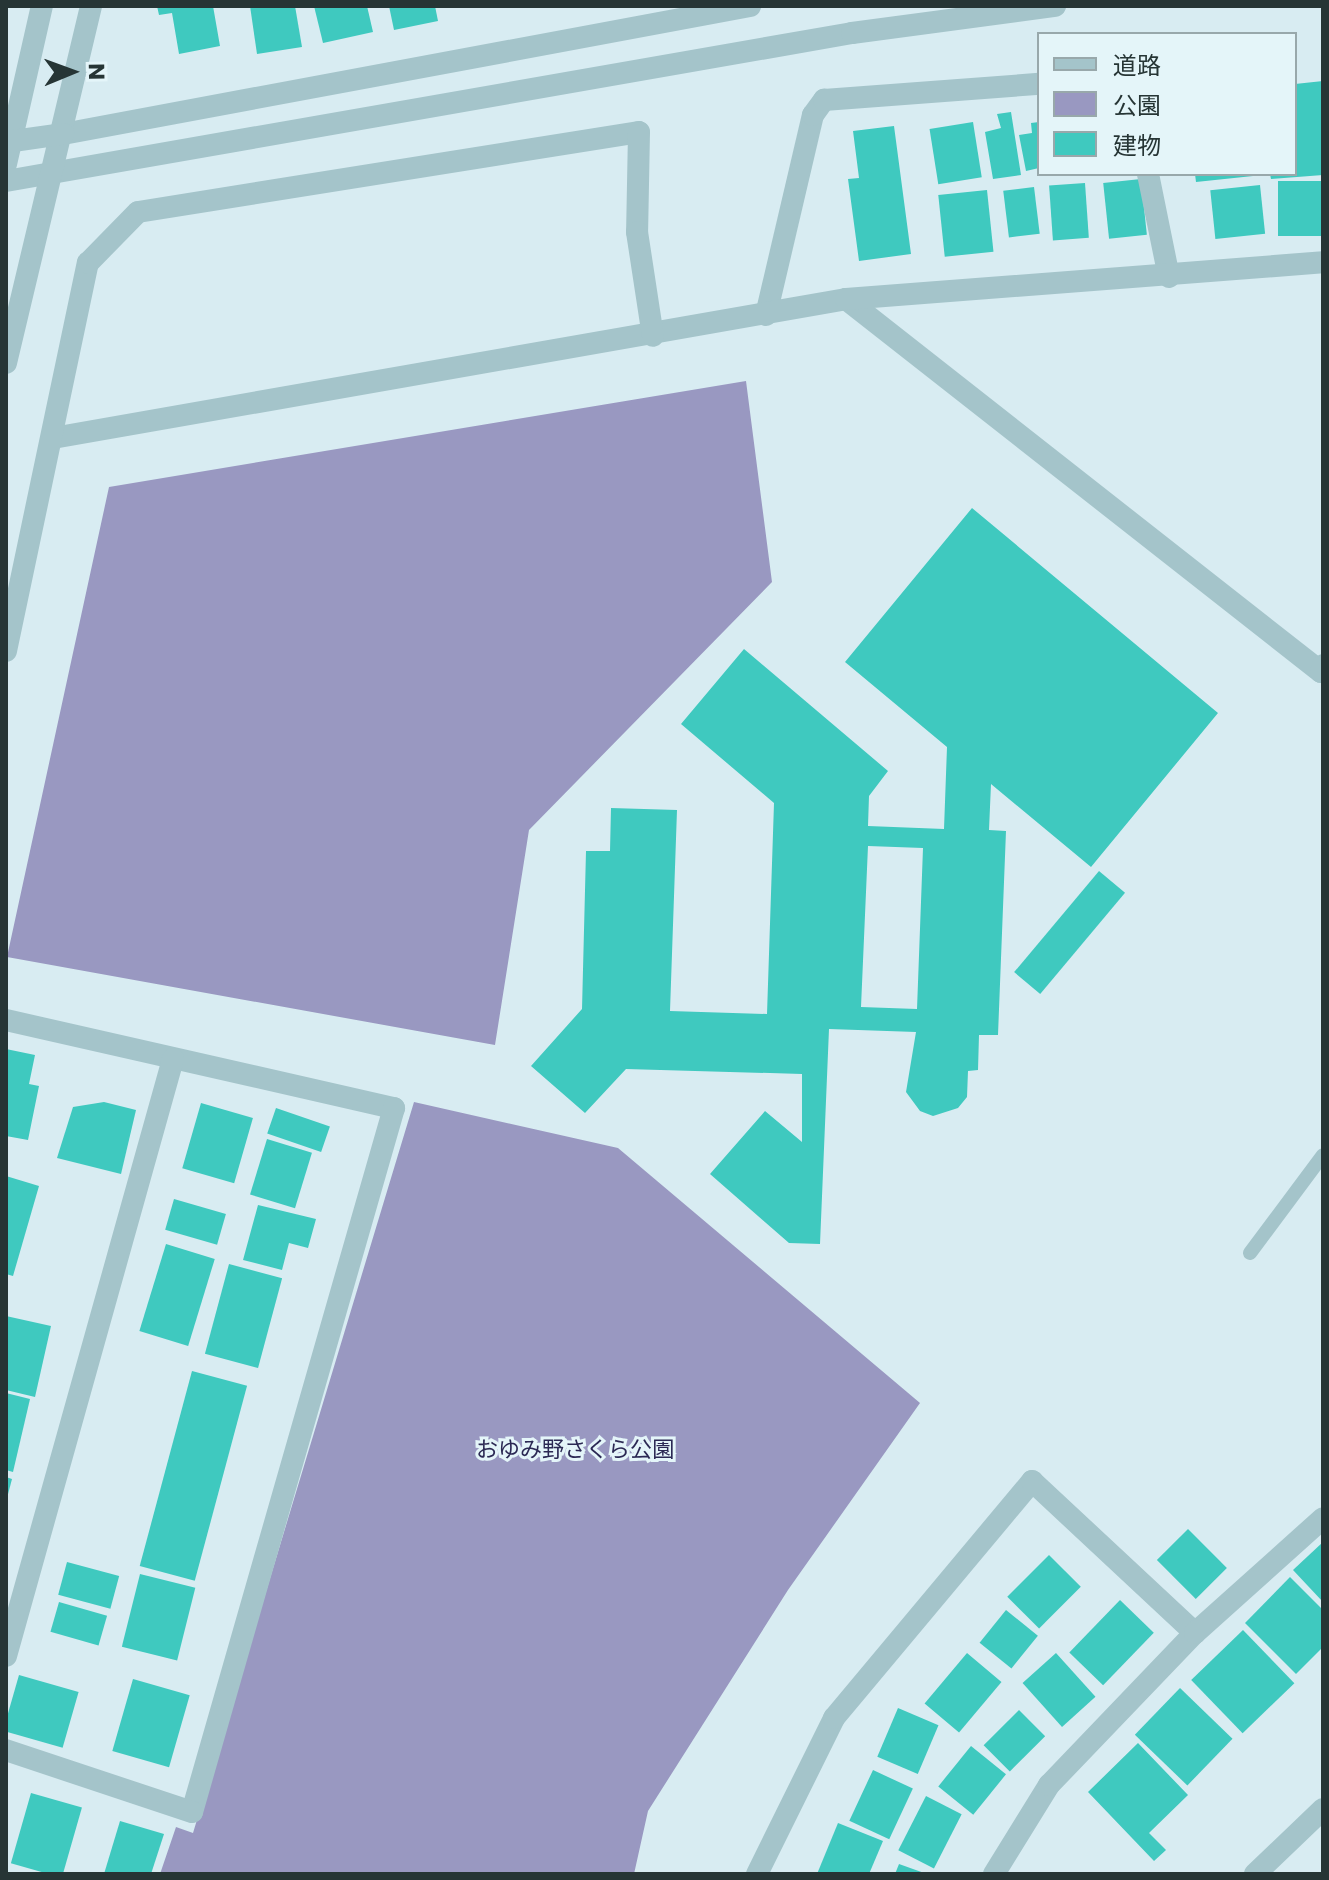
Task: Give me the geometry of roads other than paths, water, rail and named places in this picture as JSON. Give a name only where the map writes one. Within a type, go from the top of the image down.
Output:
[{"type":"street","points":[[6,164],[42,6]]},
{"type":"street","points":[[6,363],[63,134],[91,6]]},
{"type":"street","points":[[6,142],[63,134],[694,11],[750,6]]},
{"type":"street","points":[[6,181],[852,33],[1055,6]]},
{"type":"street","points":[[766,315],[813,115],[824,100],[1037,84]]},
{"type":"street","points":[[6,651],[88,263],[138,212],[639,132],[637,232],[653,336]]},
{"type":"street","points":[[1148,176],[1169,277]]},
{"type":"street","points":[[53,438],[653,336],[846,299],[1169,277],[1323,262]]},
{"type":"street","points":[[846,299],[1321,672],[1323,665]]},
{"type":"street","points":[[6,1020],[394,1108],[192,1812],[6,1750]]},
{"type":"street","points":[[6,1656],[173,1059]]},
{"type":"street","points":[[757,1874],[834,1718],[1032,1481],[1195,1633]]},
{"type":"street","points":[[994,1874],[1049,1785],[1195,1633],[1323,1518]]},
{"type":"street","points":[[1255,1874],[1323,1809]]},
{"type":"lane","points":[[1250,1253],[1323,1155]]},
{"type":"park label","name":"おゆみ野さくら公園","points":[[575,1450]]}]
